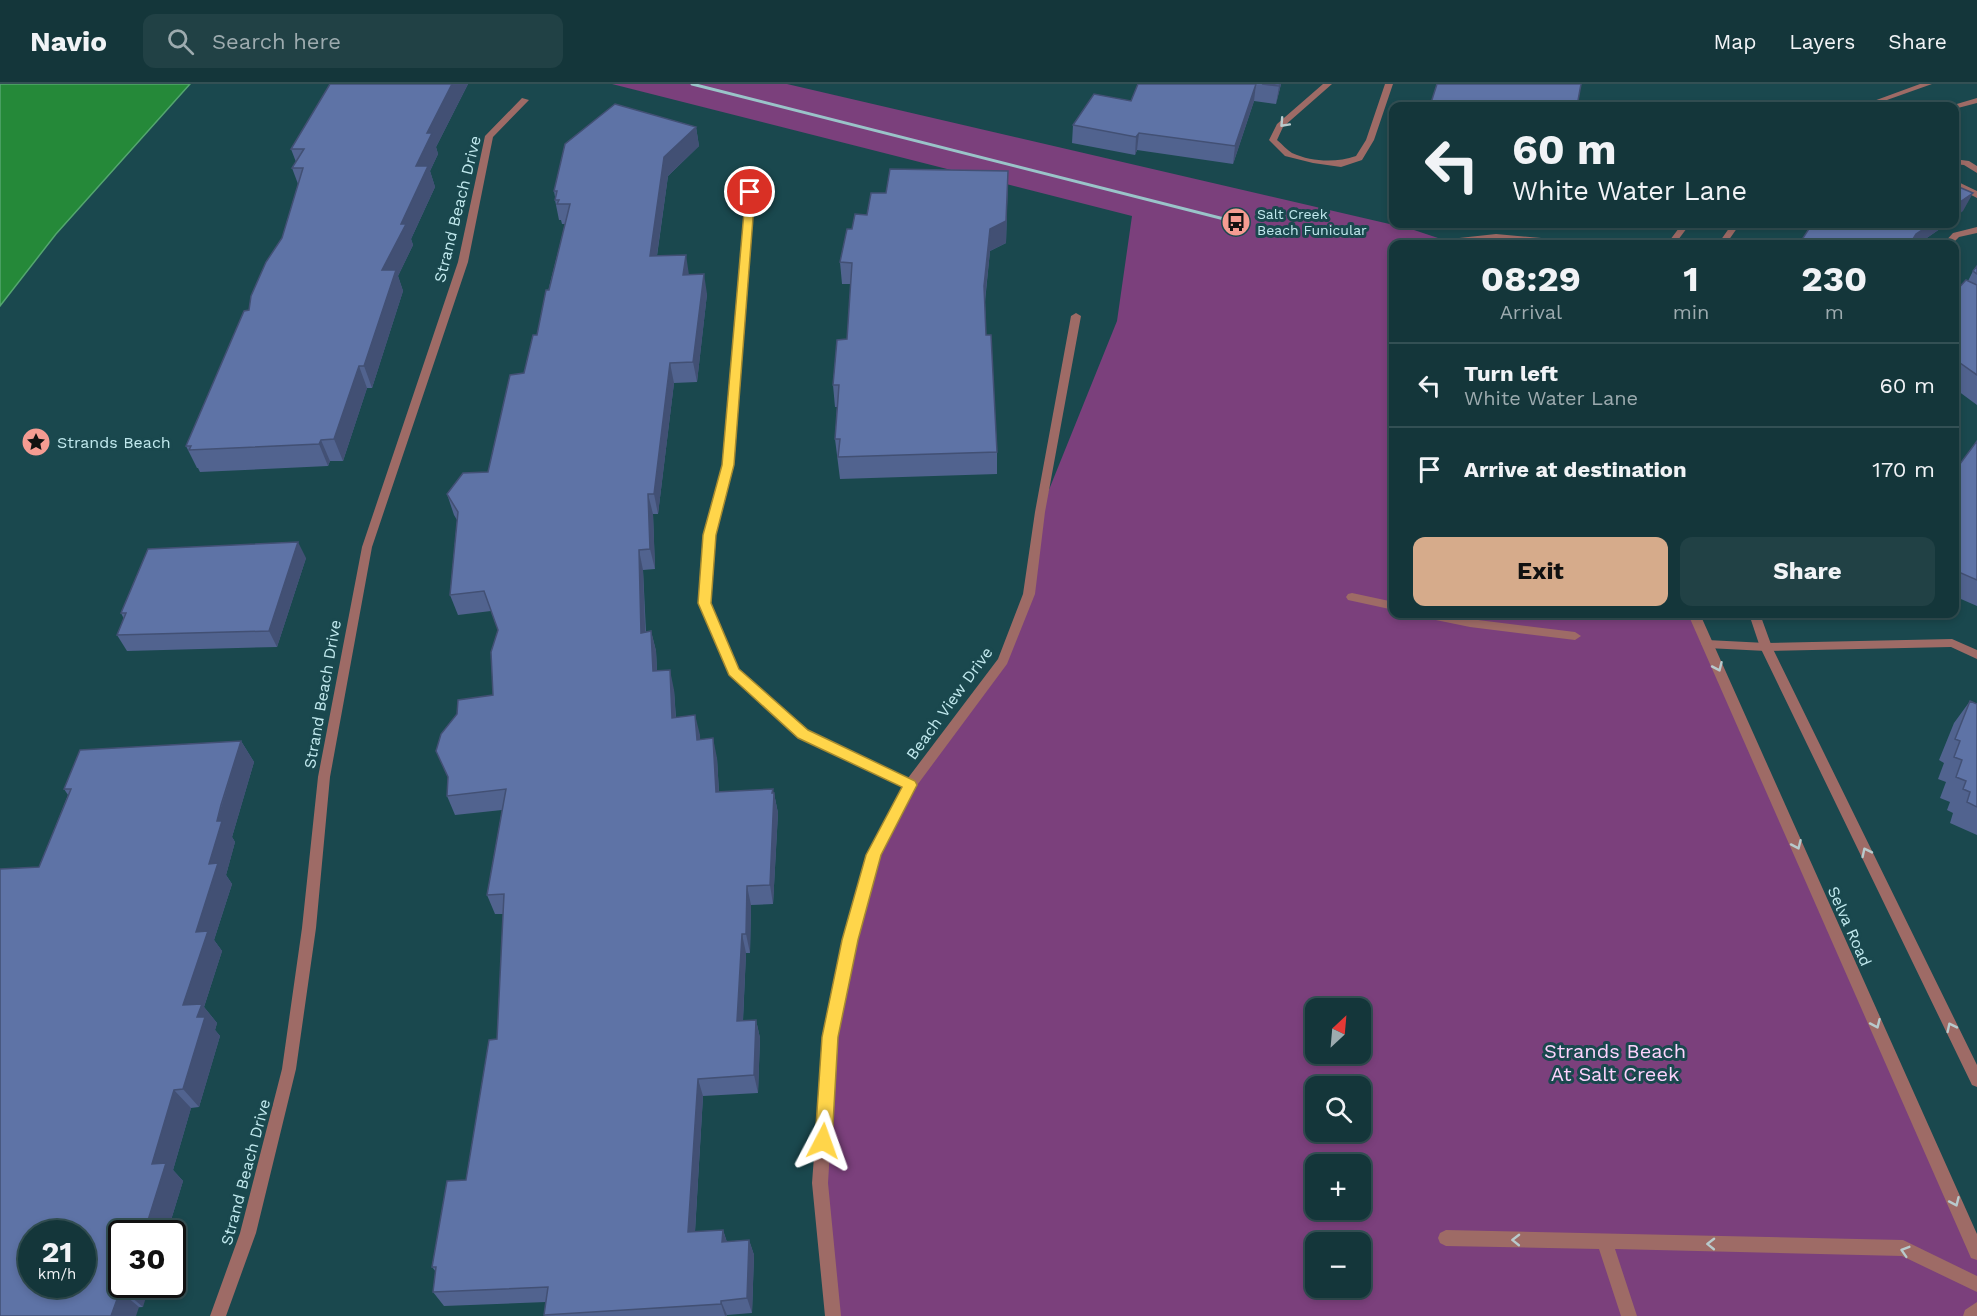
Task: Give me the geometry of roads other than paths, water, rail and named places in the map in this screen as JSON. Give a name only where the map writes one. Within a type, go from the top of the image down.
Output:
[{"type":"street","points":[[1328,84],[1280,126],[1273,140],[1287,154],[1313,161],[1341,164],[1359,158],[1370,140],[1389,84]]},
{"type":"street","points":[[1876,102],[1928,84]]},
{"type":"street","name":"Strand Beach Drive","points":[[218,1316],[248,1233],[289,1069],[309,927],[324,777],[367,548],[463,262],[489,136],[525,100]]},
{"type":"street","points":[[1959,105],[1977,100]]},
{"type":"street","points":[[1959,162],[1966,163],[1977,170]]},
{"type":"street","points":[[1973,189],[1977,195]]},
{"type":"street","points":[[750,192],[728,465],[709,535],[704,603],[734,672],[803,734],[910,785]]},
{"type":"street","points":[[1951,240],[1956,235],[1977,230]]},
{"type":"street","points":[[1468,240],[1496,237],[1530,240]]},
{"type":"street","name":"Beach View Drive","points":[[832,1316],[820,1183],[830,1037],[850,940],[874,855],[910,785],[1003,661],[1029,594],[1040,512],[1076,316]]},
{"type":"street","points":[[1352,597],[1389,605]]},
{"type":"street","points":[[1446,618],[1575,636]]},
{"type":"street","name":"Selva Road","points":[[1696,618],[1977,1252]]},
{"type":"street","points":[[1755,618],[1766,647],[1977,1080]]},
{"type":"street","points":[[1707,644],[1766,647],[1952,643],[1977,655]]},
{"type":"street","points":[[1446,1238],[1903,1248],[1977,1284]]},
{"type":"street","points":[[1605,1242],[1629,1316]]},
{"type":"street","points":[[1971,1316],[1977,1310]]},
{"type":"railway","points":[[692,84],[1236,222]]},
{"type":"place","name":"Salt Creek Beach Funicular","points":[[1236,222]]},
{"type":"place","name":"Strands Beach","points":[[36,442]]},
{"type":"park label","name":"Strands Beach At Salt Creek","points":[[1615,1062]]}]
